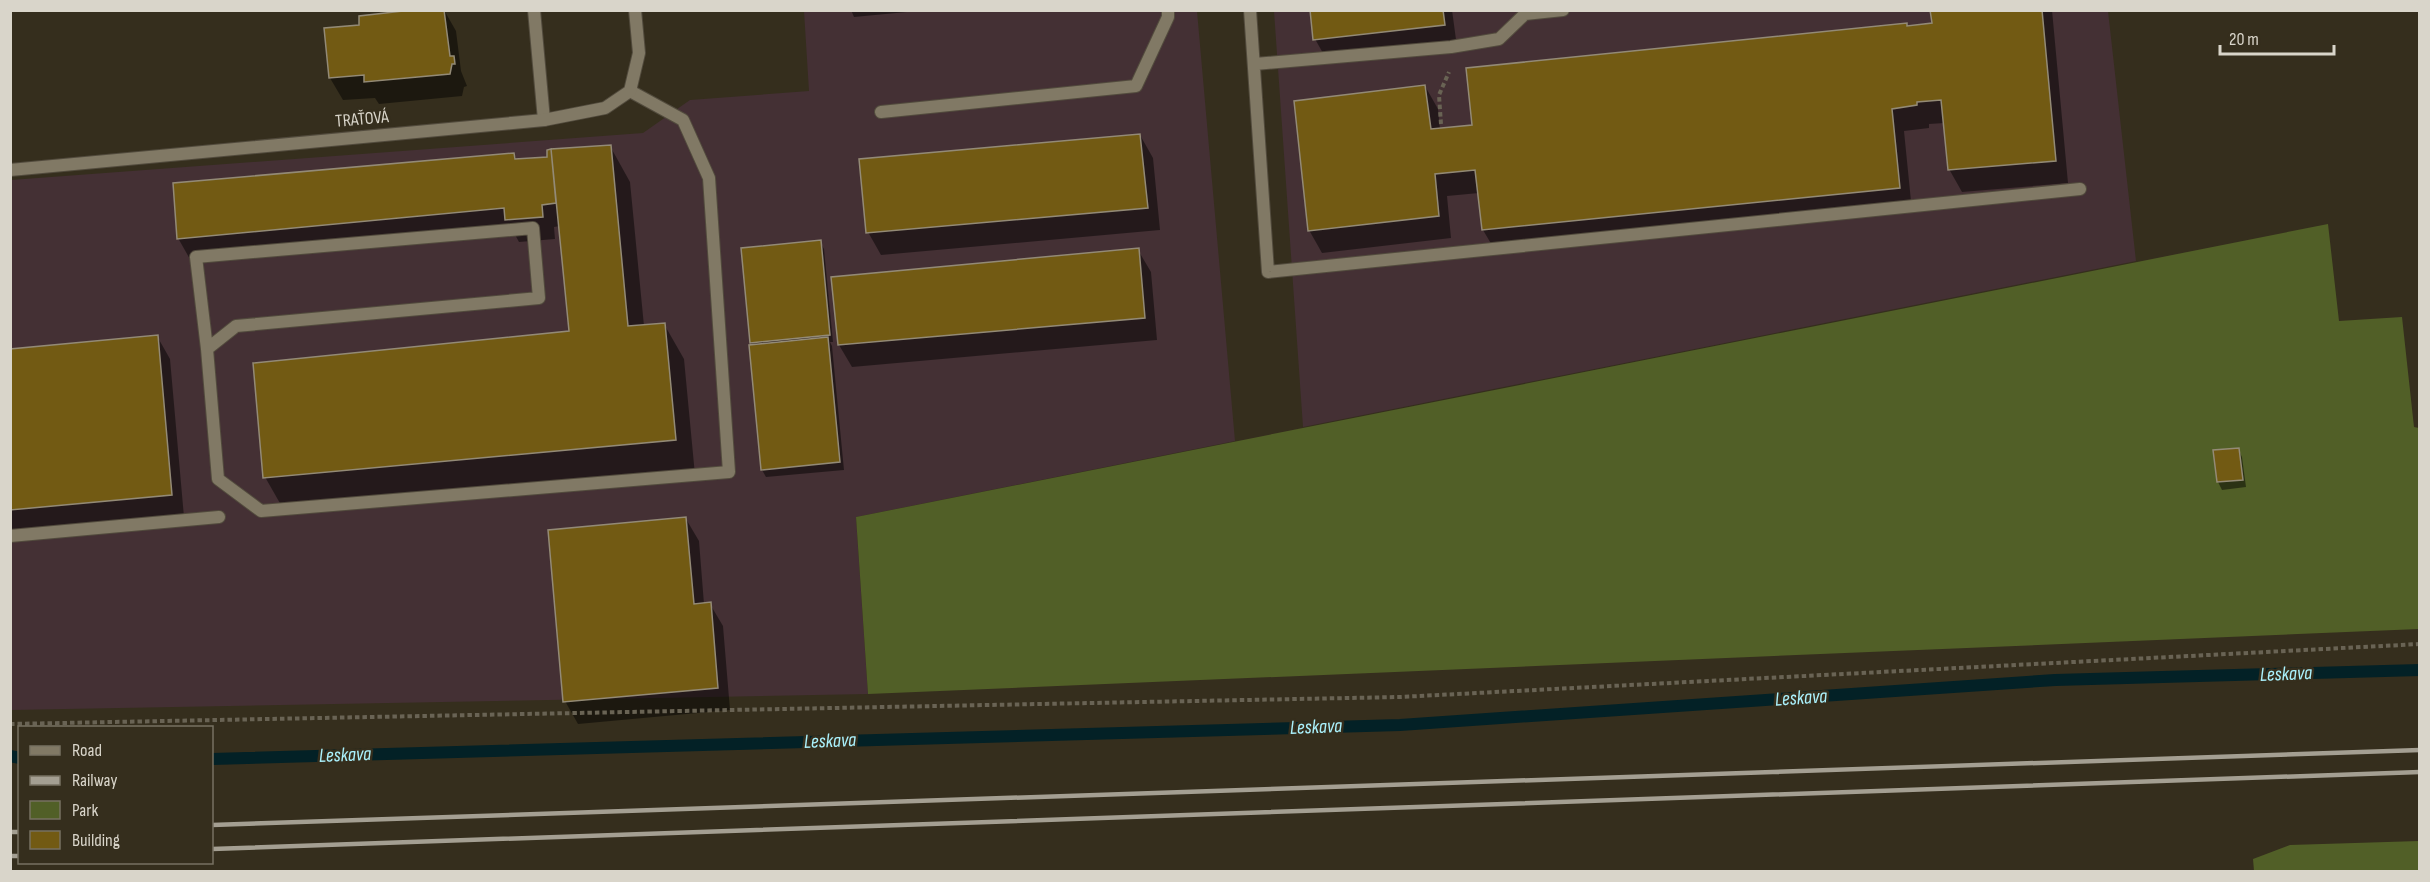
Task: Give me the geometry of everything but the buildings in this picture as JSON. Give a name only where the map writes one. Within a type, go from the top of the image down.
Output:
[{"type":"street","points":[[534,10],[544,120]]},
{"type":"street","points":[[207,349],[236,326],[539,298],[532,228],[196,257],[207,349],[218,479],[261,511],[729,472],[709,178],[683,120],[630,91],[639,54],[635,10]]},
{"type":"street","points":[[880,112],[1136,86],[1168,17],[1168,10]]},
{"type":"street","points":[[1250,10],[1268,272],[2080,189]]},
{"type":"street","points":[[1255,64],[1451,47],[1499,39],[1526,14],[1563,10]]},
{"type":"street","name":"TRAŤOVÁ","points":[[10,170],[544,120],[605,108],[630,91]]},
{"type":"street","points":[[10,536],[219,517]]},
{"type":"path","points":[[10,724],[1400,697],[2420,644]]},
{"type":"shaded area","points":[[804,11],[1197,11],[1235,441],[856,517],[868,694],[11,710],[11,180],[643,133],[690,100],[809,91]]},
{"type":"shaded area","points":[[1274,11],[2108,11],[2136,261],[1303,427]]},
{"type":"green space","points":[[2328,224],[2339,321],[2402,317],[2414,427],[2419,428],[2419,629],[868,694],[856,517]]},
{"type":"green space","points":[[2419,841],[2419,871],[2254,871],[2253,859],[2290,845]]},
{"type":"waterway","name":"Leskava","points":[[213,759],[1400,725],[2055,680],[2420,670]]},
{"type":"waterway","name":"Leskava","points":[[10,756],[18,758]]},
{"type":"railway","points":[[213,825],[2420,750]]},
{"type":"railway","points":[[213,849],[2420,772]]},
{"type":"railway","points":[[10,832],[18,832]]},
{"type":"railway","points":[[10,856],[18,856]]}]
